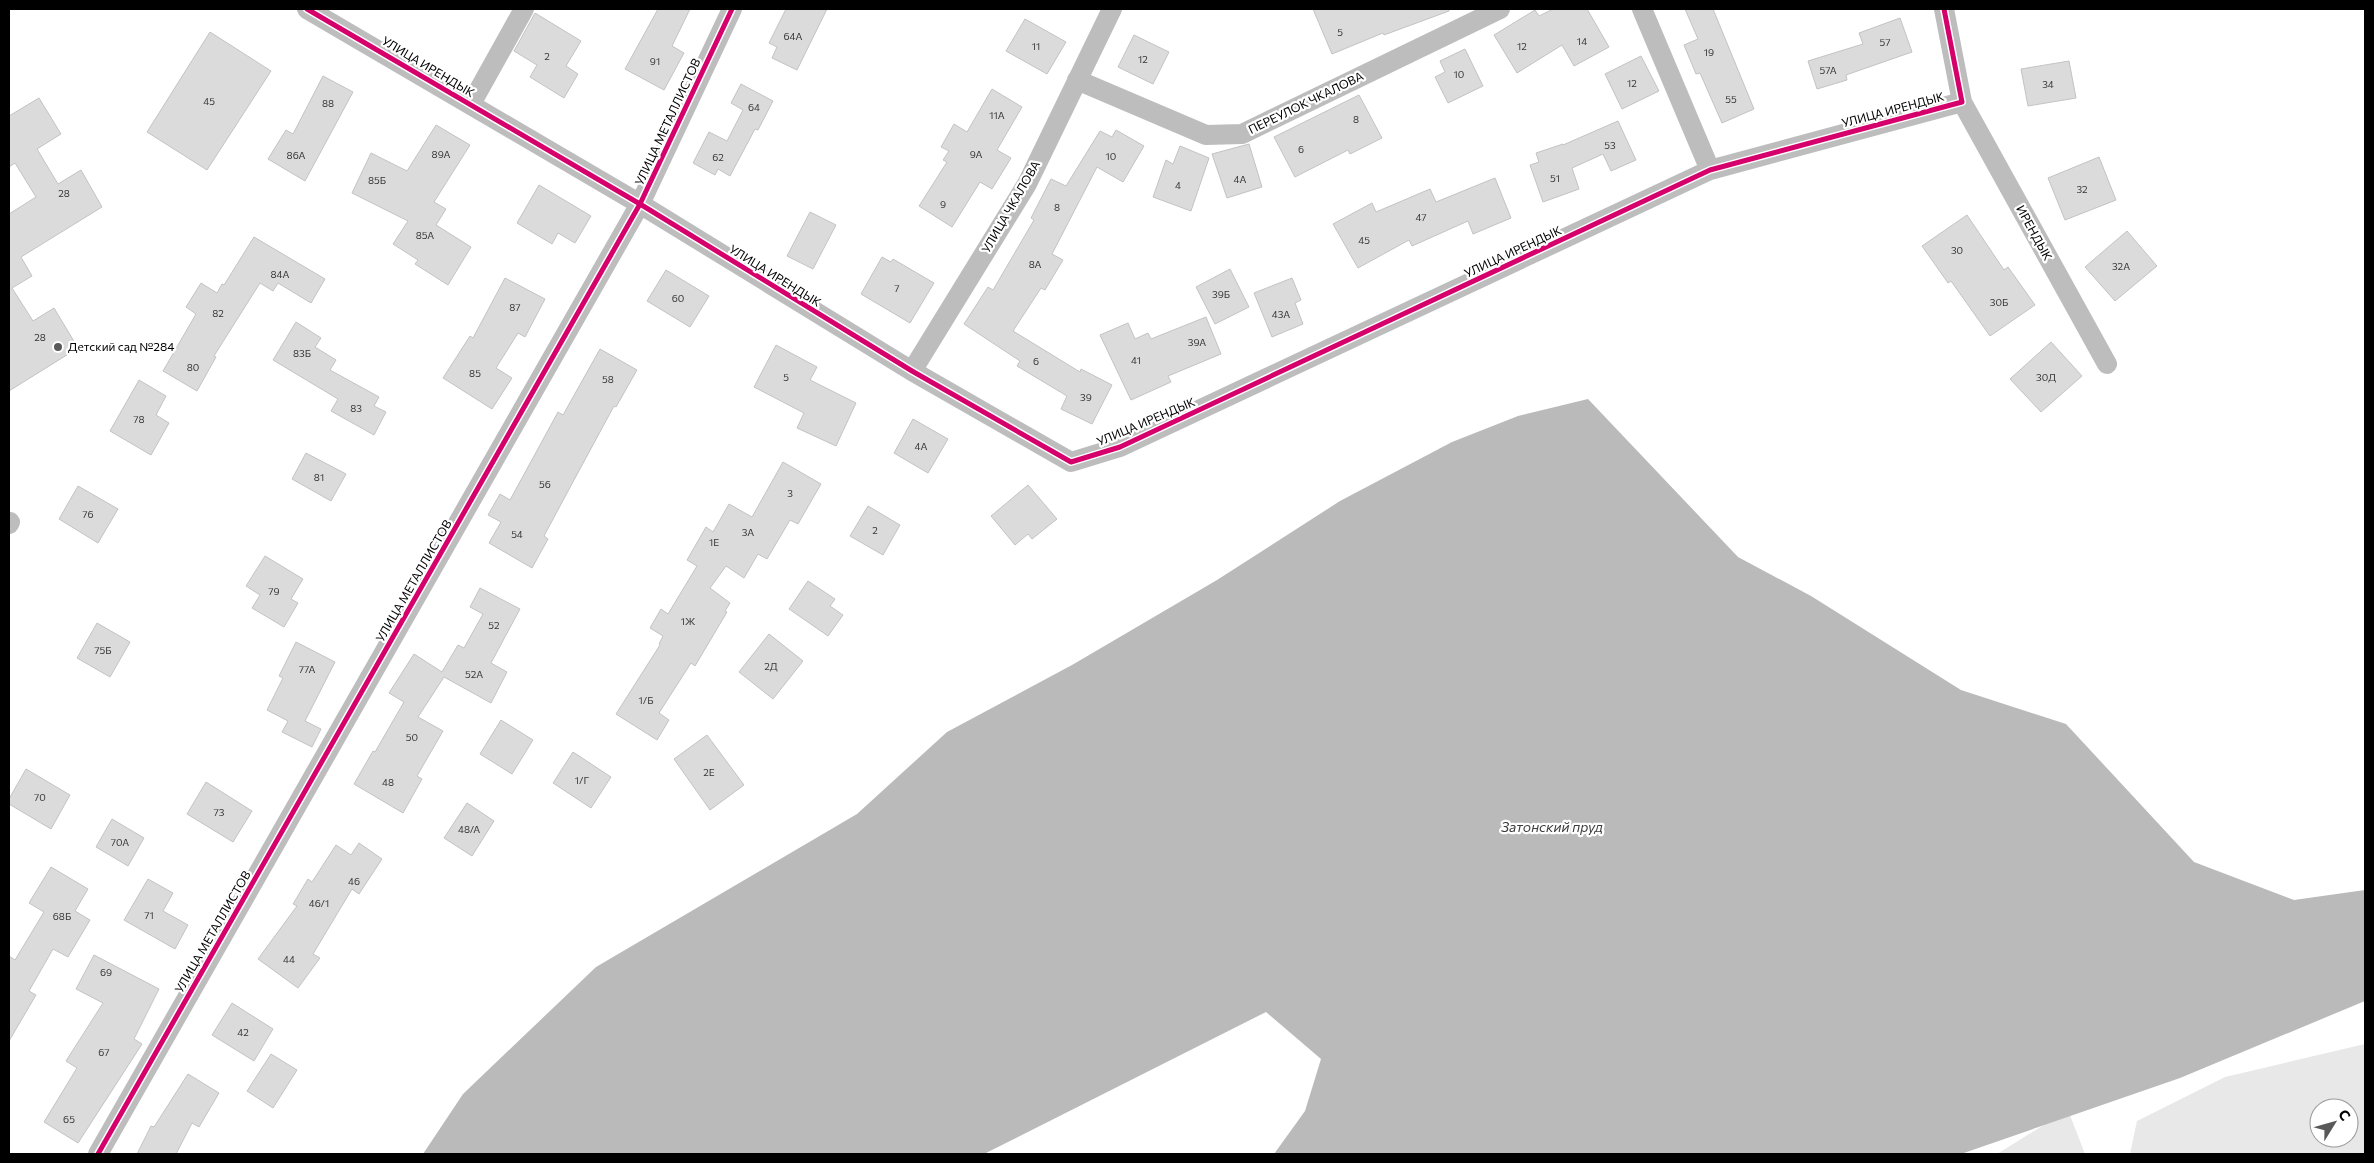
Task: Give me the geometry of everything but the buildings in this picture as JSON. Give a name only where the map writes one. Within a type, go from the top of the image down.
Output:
[{"type":"street","name":"УЛИЦА ИРЕНДЫК","points":[[307,9],[326,14],[912,371],[1071,462],[1120,446],[1710,170],[1962,102],[1944,9]]},
{"type":"street","points":[[471,104],[524,9]]},
{"type":"street","name":"УЛИЦА МЕТАЛЛИСТОВ","points":[[98,1154],[640,204],[732,9]]},
{"type":"street","name":"УЛИЦА ЧКАЛОВА","points":[[912,371],[1027,184],[1112,9]]},
{"type":"street","name":"ПЕРЕУЛОК ЧКАЛОВА","points":[[1078,80],[1206,135],[1242,134],[1500,9]]},
{"type":"street","points":[[1642,9],[1710,170]]},
{"type":"street","name":"ИРЕНДЫК","points":[[1962,102],[2107,364]]},
{"type":"shaded area","points":[[2365,1044],[2365,1154],[2130,1154],[2137,1121],[2225,1077]]},
{"type":"shaded area","points":[[2068,1110],[2085,1154],[1997,1154]]},
{"type":"water","name":"Затонский пруд","points":[[1588,399],[1738,557],[1811,596],[1961,690],[2066,724],[2194,862],[2294,900],[2365,890],[2365,1001],[2180,1078],[1961,1154],[1274,1154],[1305,1111],[1321,1059],[1266,1012],[984,1154],[423,1154],[463,1094],[596,967],[857,814],[947,732],[1072,665],[1217,580],[1340,501],[1452,442],[1518,416]]},
{"type":"cycle path","points":[[307,9],[640,204],[912,371],[1071,462],[1120,447],[1710,170],[1962,102],[1944,9]]},
{"type":"cycle path","points":[[98,1154],[640,204],[732,9]]},
{"type":"place","name":"Детский сад №284","points":[[58,347]]}]
